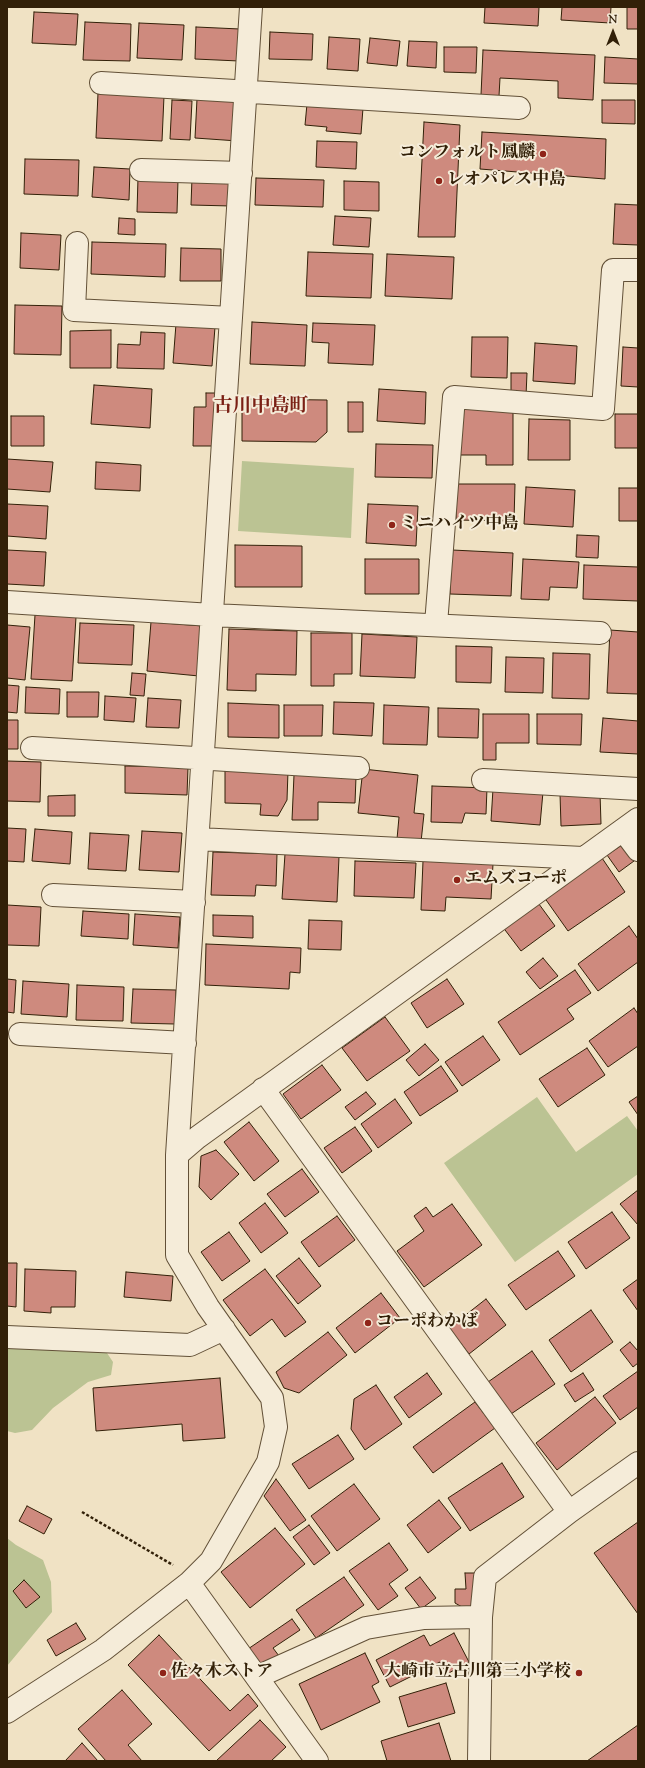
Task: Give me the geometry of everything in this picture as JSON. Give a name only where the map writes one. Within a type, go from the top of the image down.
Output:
[{"type":"street","points":[[7,1712],[102,1650],[191,1581],[212,1561],[268,1462],[276,1427],[272,1398],[208,1307],[177,1255],[177,1155],[251,7]]},
{"type":"street","points":[[101,83],[519,108]]},
{"type":"street","points":[[141,170],[241,173]]},
{"type":"street","points":[[77,243],[74,310],[231,318]]},
{"type":"street","points":[[436,624],[454,397],[603,408],[613,270],[638,270]]},
{"type":"street","points":[[7,602],[212,614],[600,633]]},
{"type":"street","points":[[32,748],[358,768]]},
{"type":"street","points":[[483,780],[638,789]]},
{"type":"street","points":[[177,1155],[198,1137],[263,1089],[631,824],[638,850]]},
{"type":"street","points":[[198,839],[583,858]]},
{"type":"street","points":[[54,895],[194,902]]},
{"type":"street","points":[[20,1034],[185,1043]]},
{"type":"street","points":[[263,1089],[569,1512]]},
{"type":"street","points":[[7,1338],[190,1345],[224,1329]]},
{"type":"street","points":[[479,1761],[481,1617],[485,1577],[569,1512],[638,1463]]},
{"type":"street","points":[[191,1581],[257,1677],[318,1761]]},
{"type":"street","points":[[257,1677],[366,1628],[424,1618],[481,1617]]},
{"type":"path","points":[[82,1512],[185,1572],[191,1581]]},
{"type":"green space","points":[[242,461],[354,468],[351,538],[238,531]]},
{"type":"green space","points":[[537,1097],[576,1152],[627,1116],[638,1131],[638,1174],[515,1262],[444,1163]]},
{"type":"green space","points":[[7,1345],[105,1350],[113,1362],[111,1375],[88,1382],[53,1408],[32,1430],[15,1433],[7,1431]]},
{"type":"green space","points":[[7,1538],[16,1545],[43,1560],[51,1582],[52,1612],[7,1666]]},
{"type":"building","points":[[485,7],[539,7],[538,26],[484,23]]},
{"type":"building","points":[[562,7],[611,7],[610,23],[561,20]]},
{"type":"building","points":[[627,7],[638,7],[638,29],[627,29]]},
{"type":"building","points":[[34,12],[78,14],[76,45],[32,43]]},
{"type":"building","points":[[85,22],[131,24],[130,61],[83,60]]},
{"type":"building","points":[[139,23],[184,25],[182,60],[137,58]]},
{"type":"building","points":[[196,27],[240,29],[239,61],[195,59]]},
{"type":"building","points":[[270,32],[313,34],[312,60],[269,59]]},
{"type":"building","points":[[329,37],[360,39],[358,71],[327,69]]},
{"type":"building","points":[[370,38],[400,41],[397,66],[367,63]]},
{"type":"building","points":[[409,41],[437,42],[436,68],[407,66]]},
{"type":"building","points":[[444,47],[477,47],[476,73],[444,72]]},
{"type":"building","points":[[483,50],[595,55],[593,100],[558,98],[558,81],[500,78],[499,96],[481,95]]},
{"type":"building","points":[[605,57],[638,59],[638,84],[604,83]]},
{"type":"building","points":[[98,93],[164,96],[162,141],[96,138]]},
{"type":"building","points":[[197,99],[240,101],[238,141],[195,138]]},
{"type":"building","points":[[172,100],[192,101],[190,140],[170,139]]},
{"type":"building","points":[[602,100],[635,100],[635,124],[602,123]]},
{"type":"building","points":[[307,104],[363,108],[361,134],[326,131],[327,127],[305,125]]},
{"type":"building","name":"レオパレス中島","points":[[424,122],[460,125],[455,237],[418,237]]},
{"type":"building","name":"コンフォルト鳳麟","points":[[482,132],[606,139],[605,179],[480,169]]},
{"type":"building","points":[[317,141],[357,142],[356,169],[316,167]]},
{"type":"building","points":[[25,159],[79,160],[78,196],[24,194]]},
{"type":"building","points":[[94,167],[130,169],[129,200],[92,197]]},
{"type":"building","points":[[138,178],[178,180],[177,213],[137,212]]},
{"type":"building","points":[[192,178],[232,179],[231,206],[191,205]]},
{"type":"building","points":[[256,178],[324,180],[323,207],[255,205]]},
{"type":"building","points":[[344,181],[379,182],[379,211],[344,210]]},
{"type":"building","points":[[615,204],[638,205],[638,245],[613,244]]},
{"type":"building","points":[[335,216],[371,218],[369,247],[333,245]]},
{"type":"building","points":[[119,218],[135,219],[135,235],[118,234]]},
{"type":"building","points":[[21,233],[61,235],[59,270],[20,268]]},
{"type":"building","points":[[92,242],[166,244],[165,277],[91,274]]},
{"type":"building","points":[[181,248],[221,249],[221,281],[180,281]]},
{"type":"building","points":[[308,252],[373,254],[371,298],[306,296]]},
{"type":"building","points":[[387,254],[454,257],[452,299],[385,296]]},
{"type":"building","points":[[15,305],[62,306],[61,355],[14,354]]},
{"type":"building","points":[[252,322],[307,325],[305,366],[250,364]]},
{"type":"building","points":[[313,323],[375,325],[373,365],[328,363],[329,343],[312,342]]},
{"type":"building","points":[[176,324],[215,327],[212,366],[173,363]]},
{"type":"building","points":[[111,330],[111,368],[70,368],[70,331]]},
{"type":"building","points":[[141,332],[165,333],[164,369],[117,368],[118,344],[140,345]]},
{"type":"building","points":[[472,337],[508,337],[507,378],[471,377]]},
{"type":"building","points":[[535,343],[577,346],[575,384],[533,381]]},
{"type":"building","points":[[623,347],[638,348],[638,387],[621,386]]},
{"type":"building","points":[[511,373],[527,373],[526,396],[511,396]]},
{"type":"building","points":[[94,385],[152,389],[150,428],[91,424]]},
{"type":"building","points":[[379,389],[426,392],[425,424],[377,421]]},
{"type":"building","points":[[206,393],[217,393],[217,446],[193,446],[194,407],[206,407]]},
{"type":"building","points":[[242,399],[327,400],[327,432],[316,442],[242,441]]},
{"type":"building","points":[[348,402],[363,402],[363,432],[348,432]]},
{"type":"building","points":[[458,408],[513,408],[513,465],[486,465],[486,455],[458,455]]},
{"type":"building","points":[[615,414],[638,414],[638,448],[615,448]]},
{"type":"building","points":[[11,416],[44,416],[44,446],[11,446]]},
{"type":"building","points":[[529,419],[570,420],[570,460],[528,460]]},
{"type":"building","points":[[376,444],[433,445],[432,478],[375,477]]},
{"type":"building","points":[[7,459],[53,462],[50,492],[7,489]]},
{"type":"building","points":[[96,462],[141,465],[140,491],[95,489]]},
{"type":"building","points":[[456,484],[515,484],[514,521],[456,520]]},
{"type":"building","points":[[526,487],[575,490],[573,527],[524,524]]},
{"type":"building","points":[[619,488],[638,488],[638,521],[619,521]]},
{"type":"building","points":[[7,504],[48,506],[46,539],[7,536]]},
{"type":"building","name":"ミニハイツ中島","points":[[368,504],[418,506],[416,546],[366,543]]},
{"type":"building","points":[[577,535],[599,536],[598,558],[576,557]]},
{"type":"building","points":[[235,545],[302,546],[302,587],[235,587]]},
{"type":"building","points":[[7,550],[46,552],[44,586],[7,584]]},
{"type":"building","points":[[452,550],[513,553],[511,596],[450,594]]},
{"type":"building","points":[[365,559],[419,559],[419,594],[365,594]]},
{"type":"building","points":[[523,559],[579,562],[577,588],[550,587],[549,600],[521,599]]},
{"type":"building","points":[[584,565],[638,567],[638,601],[583,599]]},
{"type":"building","points":[[35,615],[76,617],[72,681],[31,679]]},
{"type":"building","points":[[151,622],[203,626],[199,676],[147,671]]},
{"type":"building","points":[[80,623],[134,625],[132,665],[78,663]]},
{"type":"building","points":[[7,625],[30,627],[25,680],[7,678]]},
{"type":"building","points":[[229,629],[297,631],[296,675],[256,674],[256,691],[227,690]]},
{"type":"building","points":[[610,630],[638,632],[638,694],[607,693]]},
{"type":"building","points":[[311,633],[352,633],[352,674],[334,674],[334,686],[311,686]]},
{"type":"building","points":[[362,634],[417,637],[415,678],[360,676]]},
{"type":"building","points":[[456,646],[492,647],[491,683],[456,682]]},
{"type":"building","points":[[553,653],[590,654],[589,699],[552,698]]},
{"type":"building","points":[[506,657],[544,658],[543,693],[505,692]]},
{"type":"building","points":[[132,673],[146,674],[144,696],[130,695]]},
{"type":"building","points":[[7,685],[19,686],[17,713],[7,712]]},
{"type":"building","points":[[26,687],[60,689],[59,714],[25,713]]},
{"type":"building","points":[[67,692],[99,692],[98,717],[67,717]]},
{"type":"building","points":[[105,696],[136,698],[134,722],[104,720]]},
{"type":"building","points":[[148,698],[181,700],[179,728],[146,727]]},
{"type":"building","points":[[334,702],[374,703],[372,736],[333,734]]},
{"type":"building","points":[[228,703],[279,705],[279,738],[228,737]]},
{"type":"building","points":[[284,705],[323,705],[322,736],[284,736]]},
{"type":"building","points":[[384,705],[429,707],[427,745],[383,744]]},
{"type":"building","points":[[438,708],[479,709],[478,738],[438,737]]},
{"type":"building","points":[[483,714],[529,714],[529,743],[496,743],[496,760],[483,760]]},
{"type":"building","points":[[537,714],[582,714],[581,745],[537,744]]},
{"type":"building","points":[[603,718],[638,721],[638,754],[600,752]]},
{"type":"building","points":[[7,720],[18,720],[18,749],[7,749]]},
{"type":"building","points":[[7,761],[41,762],[40,802],[7,801]]},
{"type":"building","points":[[125,766],[188,767],[187,795],[125,793]]},
{"type":"building","points":[[363,769],[418,775],[414,813],[424,814],[421,842],[397,839],[399,817],[358,813]]},
{"type":"building","points":[[225,771],[288,771],[287,800],[278,816],[260,815],[261,804],[225,803]]},
{"type":"building","points":[[294,775],[356,777],[355,803],[318,802],[318,820],[292,820]]},
{"type":"building","points":[[432,786],[487,788],[486,814],[465,813],[462,823],[431,822]]},
{"type":"building","points":[[493,789],[543,792],[540,825],[491,821]]},
{"type":"building","points":[[600,793],[601,824],[561,826],[560,794]]},
{"type":"building","points":[[75,795],[75,816],[48,816],[48,796]]},
{"type":"building","points":[[7,828],[26,829],[24,862],[7,861]]},
{"type":"building","points":[[35,829],[72,832],[70,864],[32,861]]},
{"type":"building","points":[[142,831],[182,833],[179,872],[139,870]]},
{"type":"building","points":[[90,833],[129,835],[126,871],[88,869]]},
{"type":"building","points":[[622,845],[634,861],[619,872],[607,855]]},
{"type":"building","points":[[213,852],[277,854],[276,886],[256,885],[255,896],[211,895]]},
{"type":"building","points":[[285,854],[339,857],[337,902],[282,899]]},
{"type":"building","points":[[602,858],[625,892],[568,931],[544,897]]},
{"type":"building","points":[[355,861],[416,863],[414,898],[354,896]]},
{"type":"building","name":"エムズコーポ","points":[[423,861],[493,864],[491,899],[446,897],[445,911],[421,910]]},
{"type":"building","points":[[536,900],[555,926],[521,951],[502,926]]},
{"type":"building","points":[[7,905],[41,907],[39,946],[7,945]]},
{"type":"building","points":[[83,911],[129,914],[128,939],[81,936]]},
{"type":"building","points":[[135,914],[180,917],[178,948],[133,945]]},
{"type":"building","points":[[213,915],[253,916],[253,938],[213,936]]},
{"type":"building","points":[[309,920],[342,921],[341,950],[308,949]]},
{"type":"building","points":[[629,926],[638,939],[638,962],[598,991],[578,964]]},
{"type":"building","points":[[206,944],[301,948],[300,973],[290,972],[289,989],[205,985]]},
{"type":"building","points":[[543,958],[558,976],[540,989],[526,972]]},
{"type":"building","points":[[575,970],[591,993],[567,1009],[574,1019],[520,1055],[498,1022]]},
{"type":"building","points":[[7,979],[16,980],[14,1013],[7,1012]]},
{"type":"building","points":[[447,979],[464,1004],[427,1028],[411,1003]]},
{"type":"building","points":[[23,981],[69,984],[67,1017],[21,1014]]},
{"type":"building","points":[[77,985],[124,987],[123,1021],[76,1020]]},
{"type":"building","points":[[133,989],[176,990],[175,1024],[131,1023]]},
{"type":"building","points":[[634,1008],[638,1014],[638,1046],[608,1067],[589,1041]]},
{"type":"building","points":[[385,1017],[410,1051],[367,1081],[342,1048]]},
{"type":"building","points":[[483,1036],[500,1060],[462,1086],[445,1062]]},
{"type":"building","points":[[425,1044],[439,1060],[419,1076],[406,1060]]},
{"type":"building","points":[[587,1048],[605,1075],[558,1107],[539,1079]]},
{"type":"building","points":[[322,1065],[341,1090],[301,1119],[283,1094]]},
{"type":"building","points":[[441,1066],[458,1091],[420,1116],[404,1092]]},
{"type":"building","points":[[366,1092],[376,1104],[355,1120],[345,1107]]},
{"type":"building","points":[[638,1096],[638,1115],[629,1102]]},
{"type":"building","points":[[395,1099],[412,1123],[378,1148],[361,1124]]},
{"type":"building","points":[[249,1122],[279,1161],[254,1181],[224,1142]]},
{"type":"building","points":[[355,1127],[372,1151],[342,1173],[324,1148]]},
{"type":"building","points":[[216,1150],[239,1174],[211,1200],[199,1187],[201,1156]]},
{"type":"building","points":[[302,1169],[319,1192],[285,1217],[267,1194]]},
{"type":"building","points":[[638,1190],[638,1225],[620,1204]]},
{"type":"building","points":[[265,1203],[288,1233],[261,1253],[239,1223]]},
{"type":"building","points":[[452,1204],[482,1245],[424,1287],[397,1251],[424,1231],[414,1216],[426,1207],[433,1217]]},
{"type":"building","points":[[612,1212],[630,1238],[586,1269],[568,1242]]},
{"type":"building","points":[[337,1216],[355,1240],[319,1267],[301,1242]]},
{"type":"building","points":[[229,1232],[250,1261],[222,1281],[201,1252]]},
{"type":"building","points":[[558,1251],[575,1276],[526,1310],[508,1285]]},
{"type":"building","points":[[299,1258],[321,1286],[298,1304],[276,1276]]},
{"type":"building","points":[[7,1263],[17,1263],[16,1307],[7,1306]]},
{"type":"building","points":[[25,1269],[76,1271],[75,1307],[51,1307],[51,1313],[24,1311]]},
{"type":"building","points":[[265,1269],[306,1322],[285,1337],[272,1319],[250,1336],[223,1300]]},
{"type":"building","points":[[126,1272],[173,1276],[171,1301],[124,1297]]},
{"type":"building","points":[[638,1279],[638,1311],[623,1290]]},
{"type":"building","name":"コーポわかば","points":[[381,1293],[400,1318],[355,1353],[336,1328]]},
{"type":"building","points":[[486,1299],[506,1325],[469,1354],[449,1328]]},
{"type":"building","points":[[591,1310],[613,1342],[571,1372],[549,1340]]},
{"type":"building","points":[[328,1332],[347,1355],[299,1393],[284,1388],[276,1372]]},
{"type":"building","points":[[630,1342],[638,1351],[638,1363],[633,1367],[620,1350]]},
{"type":"building","points":[[532,1351],[555,1384],[511,1414],[488,1382]]},
{"type":"building","points":[[638,1371],[638,1407],[620,1420],[603,1396]]},
{"type":"building","points":[[427,1373],[442,1394],[409,1418],[394,1397]]},
{"type":"building","points":[[583,1373],[594,1390],[575,1402],[564,1385]]},
{"type":"building","points":[[220,1378],[225,1438],[183,1441],[182,1424],[96,1431],[93,1388]]},
{"type":"building","points":[[376,1385],[402,1424],[365,1450],[351,1429],[354,1399]]},
{"type":"building","points":[[595,1397],[616,1423],[557,1470],[536,1443]]},
{"type":"building","points":[[475,1402],[495,1428],[433,1473],[413,1447]]},
{"type":"building","points":[[338,1435],[354,1459],[309,1489],[292,1464]]},
{"type":"building","points":[[502,1463],[524,1497],[470,1531],[448,1498]]},
{"type":"building","points":[[276,1479],[306,1520],[290,1531],[264,1496]]},
{"type":"building","points":[[354,1484],[380,1519],[337,1551],[311,1516]]},
{"type":"building","points":[[439,1500],[461,1528],[428,1553],[407,1525]]},
{"type":"building","points":[[27,1506],[52,1519],[44,1534],[19,1521]]},
{"type":"building","points":[[638,1522],[638,1614],[594,1553]]},
{"type":"building","points":[[309,1525],[330,1553],[314,1565],[293,1537]]},
{"type":"building","points":[[275,1528],[305,1564],[250,1608],[221,1572]]},
{"type":"building","points":[[389,1543],[408,1570],[389,1584],[398,1596],[378,1610],[349,1571]]},
{"type":"building","points":[[465,1573],[476,1573],[478,1606],[462,1607],[455,1603],[455,1589],[466,1589]]},
{"type":"building","points":[[344,1577],[364,1605],[316,1638],[296,1610]]},
{"type":"building","points":[[420,1577],[436,1598],[421,1609],[405,1588]]},
{"type":"building","points":[[24,1580],[40,1597],[26,1608],[13,1591]]},
{"type":"building","points":[[292,1619],[300,1630],[273,1648],[279,1656],[261,1668],[248,1649]]},
{"type":"building","points":[[76,1623],[86,1639],[56,1656],[47,1640]]},
{"type":"building","points":[[454,1633],[469,1662],[447,1674],[440,1662],[390,1687],[376,1660],[424,1635],[430,1646]]},
{"type":"building","points":[[159,1635],[230,1711],[248,1694],[258,1706],[209,1751],[128,1665]]},
{"type":"building","points":[[365,1653],[379,1682],[372,1686],[380,1702],[321,1730],[299,1684]]},
{"type":"building","points":[[446,1683],[455,1713],[408,1727],[399,1697]]},
{"type":"building","points":[[122,1690],[152,1724],[128,1745],[142,1761],[106,1761],[78,1729]]},
{"type":"building","points":[[260,1720],[286,1747],[271,1761],[216,1761]]},
{"type":"building","points":[[439,1723],[451,1761],[387,1761],[381,1741]]},
{"type":"building","points":[[638,1725],[638,1761],[587,1761]]},
{"type":"building","points":[[82,1743],[98,1761],[65,1761]]},
{"type":"place","name":"コンフォルト鳳麟","points":[[543,154]]},
{"type":"place","name":"レオパレス中島","points":[[439,181]]},
{"type":"place","name":"ミニハイツ中島","points":[[392,525]]},
{"type":"place","name":"エムズコーポ","points":[[457,880]]},
{"type":"place","name":"コーポわかば","points":[[368,1323]]},
{"type":"place","name":"佐々木ストア","points":[[163,1673]]},
{"type":"place","name":"大崎市立古川第三小学校","points":[[579,1673]]},
{"type":"district","name":"古川中島町","points":[[261,408]]}]
